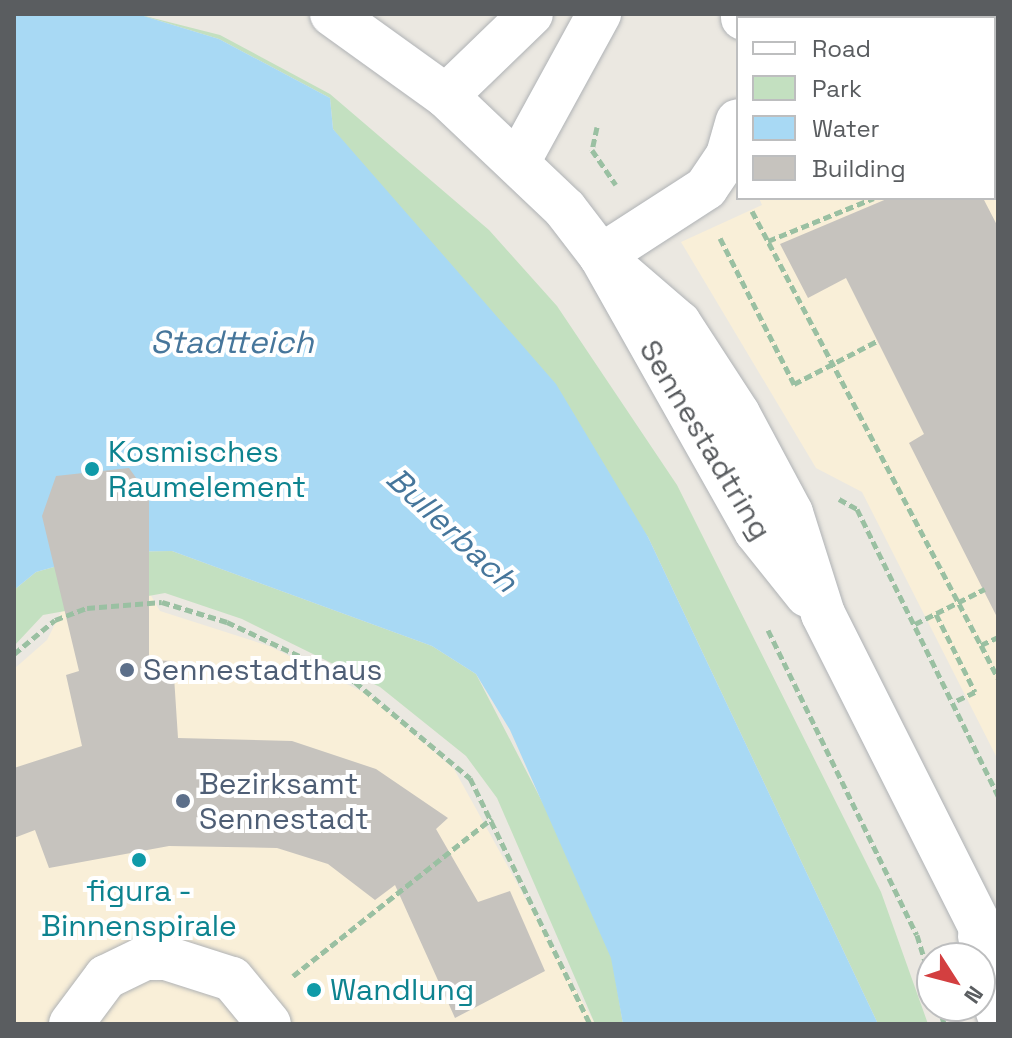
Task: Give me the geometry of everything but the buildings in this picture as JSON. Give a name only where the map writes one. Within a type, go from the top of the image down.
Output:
[{"type":"street","name":"Sennestadtring","points":[[332,14],[446,96],[518,162],[601,256],[679,323],[738,414],[791,513],[823,614],[986,942]]},
{"type":"street","points":[[446,96],[531,14]]},
{"type":"street","points":[[518,162],[599,14]]},
{"type":"street","points":[[601,256],[706,188],[728,155],[736,128]]},
{"type":"street","points":[[71,1024],[106,977],[145,958],[201,964],[263,1014]]},
{"type":"path","points":[[768,241],[869,200]]},
{"type":"path","points":[[750,207],[998,678]]},
{"type":"path","points":[[645,226],[712,223],[794,384],[877,341]]},
{"type":"path","points":[[915,624],[985,589]]},
{"type":"path","points":[[14,654],[55,620],[87,608],[162,602],[227,622],[355,682],[401,713],[470,778],[590,1024]]},
{"type":"path","points":[[936,614],[975,692],[954,702]]},
{"type":"path","points":[[763,621],[919,942]]},
{"type":"path","points":[[981,645],[998,637]]},
{"type":"path","points":[[263,1014],[492,818]]},
{"type":"shaded area","points":[[770,14],[998,14],[998,760],[862,492],[816,468],[681,242],[762,205],[760,200],[996,200],[996,16]]},
{"type":"shaded area","points":[[150,594],[160,611],[269,646],[369,695],[454,769],[595,1024],[14,1024],[14,669],[47,640],[64,606]]},
{"type":"green space","points":[[137,14],[220,35],[330,94],[489,230],[557,306],[677,485],[881,892],[916,990],[916,1022],[928,1024],[878,1024],[648,537],[333,129],[330,98],[219,39]]},
{"type":"green space","points":[[172,551],[432,646],[476,674],[562,840],[612,958],[623,1024],[595,1024],[497,798],[466,756],[380,687],[242,619],[165,593],[43,615],[14,646],[14,590],[36,572],[107,552]]},
{"type":"water","name":"Stadtteich","points":[[14,14],[137,14],[219,39],[330,98],[333,129],[556,384],[648,537],[878,1024],[623,1024],[611,958],[510,730],[476,674],[432,646],[172,551],[107,552],[36,572],[14,590]]},
{"type":"place","name":"Kosmisches Raumelement","points":[[92,469]]},
{"type":"place","name":"Sennestadthaus","points":[[127,670]]},
{"type":"place","name":"Bezirksamt Sennestadt","points":[[183,801]]},
{"type":"place","name":"figura - Binnenspirale","points":[[139,860]]},
{"type":"place","name":"Wandlung","points":[[314,990]]},
{"type":"water label","name":"Bullerbach","points":[[452,530]]}]
